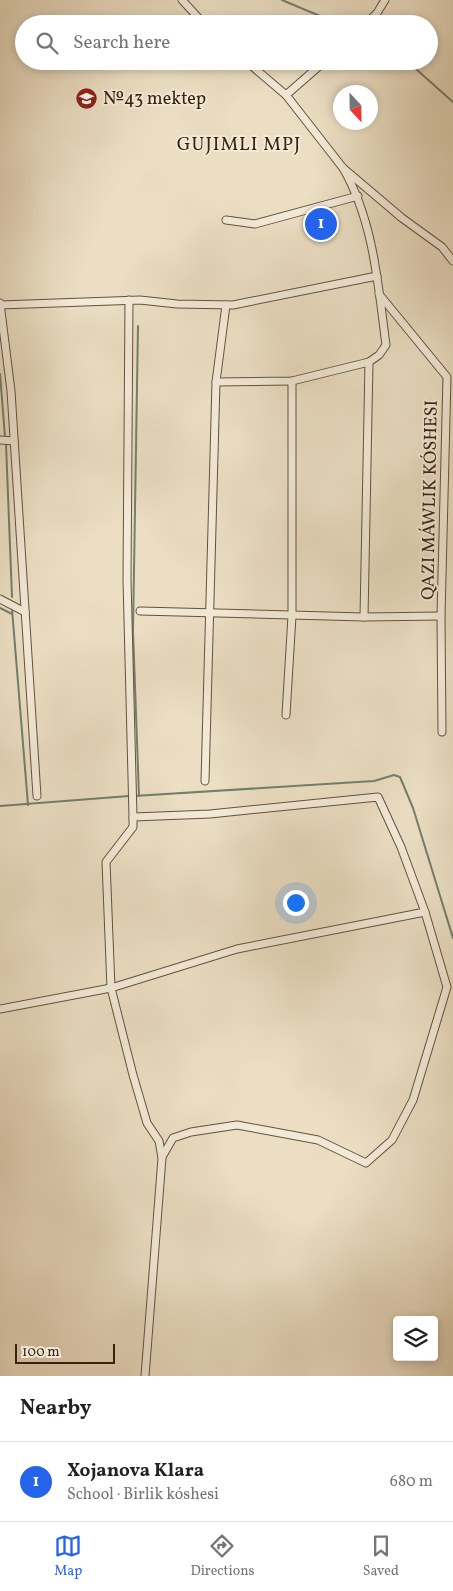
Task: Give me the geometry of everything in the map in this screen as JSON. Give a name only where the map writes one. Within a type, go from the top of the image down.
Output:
[{"type":"street","points":[[182,0],[196,15]]},
{"type":"street","points":[[375,15],[385,0]]},
{"type":"street","points":[[216,382],[292,381],[369,362],[380,355],[386,345],[374,253],[358,196],[343,168],[286,95],[257,70]]},
{"type":"street","points":[[286,95],[315,70]]},
{"type":"street","points":[[343,168],[402,218],[442,247],[453,261]]},
{"type":"street","points":[[226,220],[255,224],[358,196]]},
{"type":"street","points":[[36,796],[11,391],[0,304],[129,300],[226,305],[377,276]]},
{"type":"street","points":[[379,294],[447,377],[442,616],[442,732]]},
{"type":"street","points":[[129,300],[127,580],[133,817],[132,827],[106,862],[111,988],[138,1094],[147,1123],[159,1140],[162,1158],[145,1376]]},
{"type":"street","points":[[206,780],[216,382],[226,305]]},
{"type":"street","points":[[364,617],[369,362]]},
{"type":"street","points":[[286,715],[292,616],[292,381]]},
{"type":"street","points":[[0,440],[14,441]]},
{"type":"street","points":[[0,599],[25,612]]},
{"type":"street","points":[[140,611],[292,616],[442,616]]},
{"type":"street","points":[[133,817],[210,814],[378,797],[401,847],[450,986],[413,1100],[392,1140],[366,1163],[318,1140],[237,1125],[191,1132],[172,1138],[162,1158]]},
{"type":"street","points":[[0,1009],[111,988],[237,949],[425,912]]},
{"type":"waterway","points":[[282,0],[318,15]]},
{"type":"waterway","points":[[417,70],[453,102]]},
{"type":"waterway","points":[[138,326],[133,631],[139,796]]},
{"type":"waterway","points":[[0,374],[5,437]]},
{"type":"waterway","points":[[6,444],[12,597]]},
{"type":"waterway","points":[[0,608],[12,614]]},
{"type":"waterway","points":[[12,609],[28,805]]},
{"type":"waterway","points":[[134,796],[374,781],[394,775],[400,777],[413,808],[453,938]]},
{"type":"waterway","points":[[0,806],[129,796]]},
{"type":"place","name":"№43 mektep","points":[[87,98]]},
{"type":"place","name":"Xojanova Klara","points":[[321,224]]},
{"type":"district","name":"GUJIMLI MPJ","points":[[239,143]]}]
